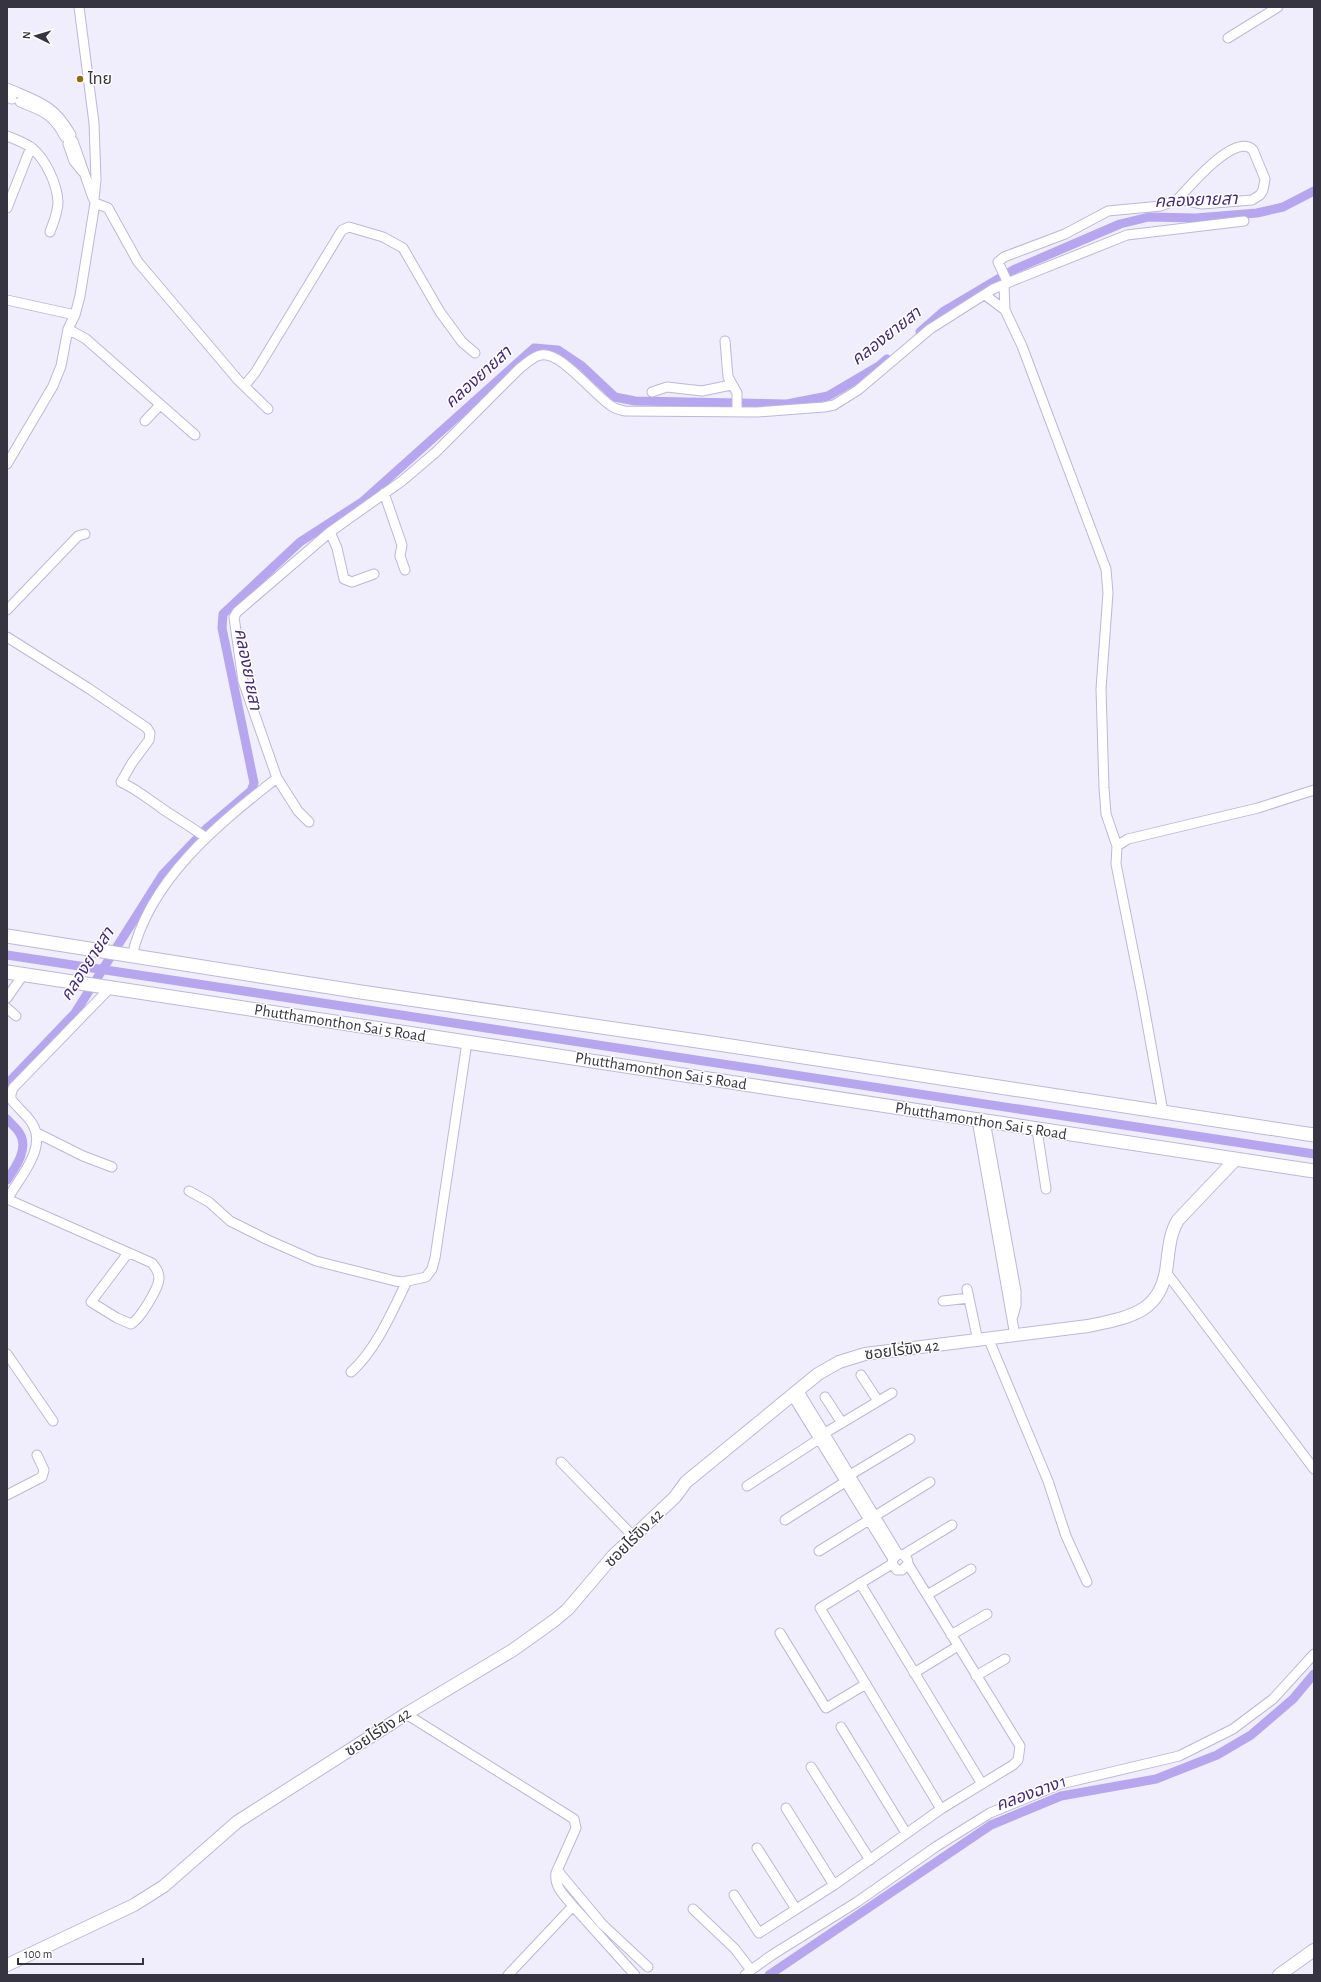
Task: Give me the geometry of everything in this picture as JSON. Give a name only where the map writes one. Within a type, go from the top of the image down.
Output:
[{"type":"main road","name":"Phutthamonthon Sai 5 Road","points":[[7,936],[361,992],[718,1044],[1314,1135]]},
{"type":"main road","name":"Phutthamonthon Sai 5 Road","points":[[7,972],[1314,1172]]},
{"type":"street","points":[[7,464],[53,386],[61,366],[68,329],[75,315],[89,245],[96,180],[94,124],[79,7]]},
{"type":"street","points":[[1228,38],[1278,7]]},
{"type":"street","points":[[7,88],[49,111],[80,157],[83,172],[94,201],[108,208],[138,262],[245,385],[268,408]]},
{"type":"street","points":[[13,99],[49,111]]},
{"type":"street","points":[[7,136],[31,147],[45,165],[56,192],[57,210],[50,232]]},
{"type":"street","points":[[7,208],[31,147]]},
{"type":"street","points":[[1004,310],[1006,282],[998,262],[1004,257],[1065,234],[1108,211],[1161,206],[1178,199],[1211,164],[1223,155],[1244,147],[1250,147],[1253,150],[1266,184],[1260,195],[1252,200],[1202,204],[1178,199]]},
{"type":"street","points":[[309,822],[298,811],[276,778],[243,681],[234,617],[237,612],[330,532],[402,481],[436,452],[520,368],[538,355],[549,355],[555,358],[584,380],[607,402],[617,409],[625,411],[738,408],[757,412],[834,405],[858,390],[930,329],[1006,282],[1127,235],[1244,220]]},
{"type":"street","points":[[245,385],[255,373],[342,230],[349,227],[383,237],[403,248],[440,312],[462,342],[475,353]]},
{"type":"street","points":[[985,295],[1004,310],[1022,346],[1106,569],[1108,593],[1101,689],[1106,814],[1117,846],[1116,864],[1163,1112]]},
{"type":"street","points":[[7,300],[75,315]]},
{"type":"street","points":[[68,329],[86,339],[195,435]]},
{"type":"street","points":[[725,341],[728,377],[734,389],[738,408]]},
{"type":"street","points":[[652,392],[666,387],[702,390],[734,389]]},
{"type":"street","points":[[145,421],[160,405]]},
{"type":"street","points":[[384,493],[402,545],[400,556],[405,570]]},
{"type":"street","points":[[330,532],[337,548],[344,579],[352,582],[374,574]]},
{"type":"street","points":[[7,610],[78,536],[85,534]]},
{"type":"street","points":[[7,638],[88,688],[147,728],[150,733],[149,740],[121,782],[140,792],[160,807],[196,829],[205,837]]},
{"type":"street","points":[[130,956],[147,914],[167,882],[205,837],[276,778]]},
{"type":"street","points":[[1117,846],[1128,839],[1258,808],[1314,790]]},
{"type":"street","points":[[7,998],[23,975]]},
{"type":"street","points":[[108,988],[14,1088],[11,1094],[11,1099],[32,1123],[38,1139],[32,1158],[7,1199],[152,1264],[158,1270],[159,1276],[156,1291],[131,1324],[117,1318],[91,1302],[128,1254]]},
{"type":"street","points":[[7,1008],[16,1016]]},
{"type":"street","points":[[189,1191],[209,1202],[230,1221],[316,1261],[395,1281],[407,1281],[426,1277],[432,1269],[435,1258],[467,1042]]},
{"type":"street","points":[[981,1120],[1016,1291],[1016,1305],[1012,1317],[1015,1336]]},
{"type":"street","points":[[1037,1130],[1046,1189]]},
{"type":"street","points":[[37,1133],[83,1156],[112,1167]]},
{"type":"street","name":"ซอยไร่ขิง 42","points":[[7,1965],[134,1905],[153,1894],[237,1822],[406,1714],[513,1650],[555,1620],[633,1536],[675,1497],[686,1482],[795,1392],[829,1366],[849,1358],[1088,1326],[1128,1316],[1152,1302],[1160,1293],[1166,1272],[1173,1228],[1178,1220],[1235,1160]]},
{"type":"street","points":[[1166,1272],[1314,1469]]},
{"type":"street","points":[[351,1372],[363,1359],[371,1347],[391,1313],[407,1281]]},
{"type":"street","points":[[967,1288],[969,1298],[984,1340],[1048,1481],[1066,1536],[1087,1582]]},
{"type":"street","points":[[943,1301],[969,1298]]},
{"type":"street","points":[[7,1354],[53,1421]]},
{"type":"street","points":[[861,1375],[878,1401]]},
{"type":"street","points":[[795,1392],[897,1558],[894,1568],[900,1570],[905,1568],[908,1564]]},
{"type":"street","points":[[748,1486],[842,1423],[892,1393]]},
{"type":"street","points":[[825,1397],[842,1423]]},
{"type":"street","points":[[785,1520],[910,1439]]},
{"type":"street","points":[[7,1495],[42,1477],[44,1470],[37,1455]]},
{"type":"street","points":[[561,1462],[633,1536]]},
{"type":"street","points":[[819,1551],[930,1482]]},
{"type":"street","points":[[941,1808],[820,1608],[897,1558],[952,1525]]},
{"type":"street","points":[[734,1895],[759,1933],[834,1885],[941,1808],[1013,1765],[1018,1760],[1020,1746],[908,1564],[907,1558],[897,1558]]},
{"type":"street","points":[[927,1595],[971,1569]]},
{"type":"street","points":[[860,1583],[982,1784]]},
{"type":"street","points":[[951,1635],[987,1614]]},
{"type":"street","points":[[780,1633],[826,1708],[866,1684]]},
{"type":"street","points":[[914,1672],[958,1646]]},
{"type":"street","points":[[693,1909],[735,1949],[748,1973],[772,1955],[857,1902],[937,1846],[990,1813],[1061,1784],[1179,1756],[1233,1729],[1273,1699],[1314,1654]]},
{"type":"street","points":[[976,1676],[1005,1659]]},
{"type":"street","points":[[406,1714],[574,1819],[576,1828],[557,1870],[555,1879],[556,1884],[572,1906],[635,1975]]},
{"type":"street","points":[[841,1727],[906,1833]]},
{"type":"street","points":[[811,1768],[870,1860]]},
{"type":"street","points":[[786,1808],[834,1885]]},
{"type":"street","points":[[757,1848],[796,1909]]},
{"type":"street","points":[[557,1870],[602,1924],[648,1967]]},
{"type":"street","points":[[508,1975],[572,1906]]},
{"type":"street","points":[[1279,1975],[1314,1950]]},
{"type":"waterway","name":"คลองยายสา","points":[[920,332],[944,311],[1013,270],[1120,224],[1149,217],[1196,218],[1257,213],[1283,207],[1314,191]]},
{"type":"waterway","name":"คลองยายสา","points":[[7,1084],[75,1013],[163,874],[206,829],[251,791],[254,783],[222,628],[223,614],[300,542],[362,502],[534,348],[558,350],[582,366],[615,397],[635,401],[787,404],[828,396],[879,366],[887,359]]},
{"type":"waterway","points":[[7,955],[1314,1154]]},
{"type":"waterway","name":"คลองยายสา","points":[[7,1119],[19,1132],[23,1146],[20,1158],[7,1180]]},
{"type":"waterway","name":"คลองฉาง 1","points":[[769,1975],[991,1825],[1061,1796],[1156,1779],[1217,1755],[1251,1735],[1293,1699],[1314,1674]]},
{"type":"place","name":"ไทย","points":[[80,79]]}]
